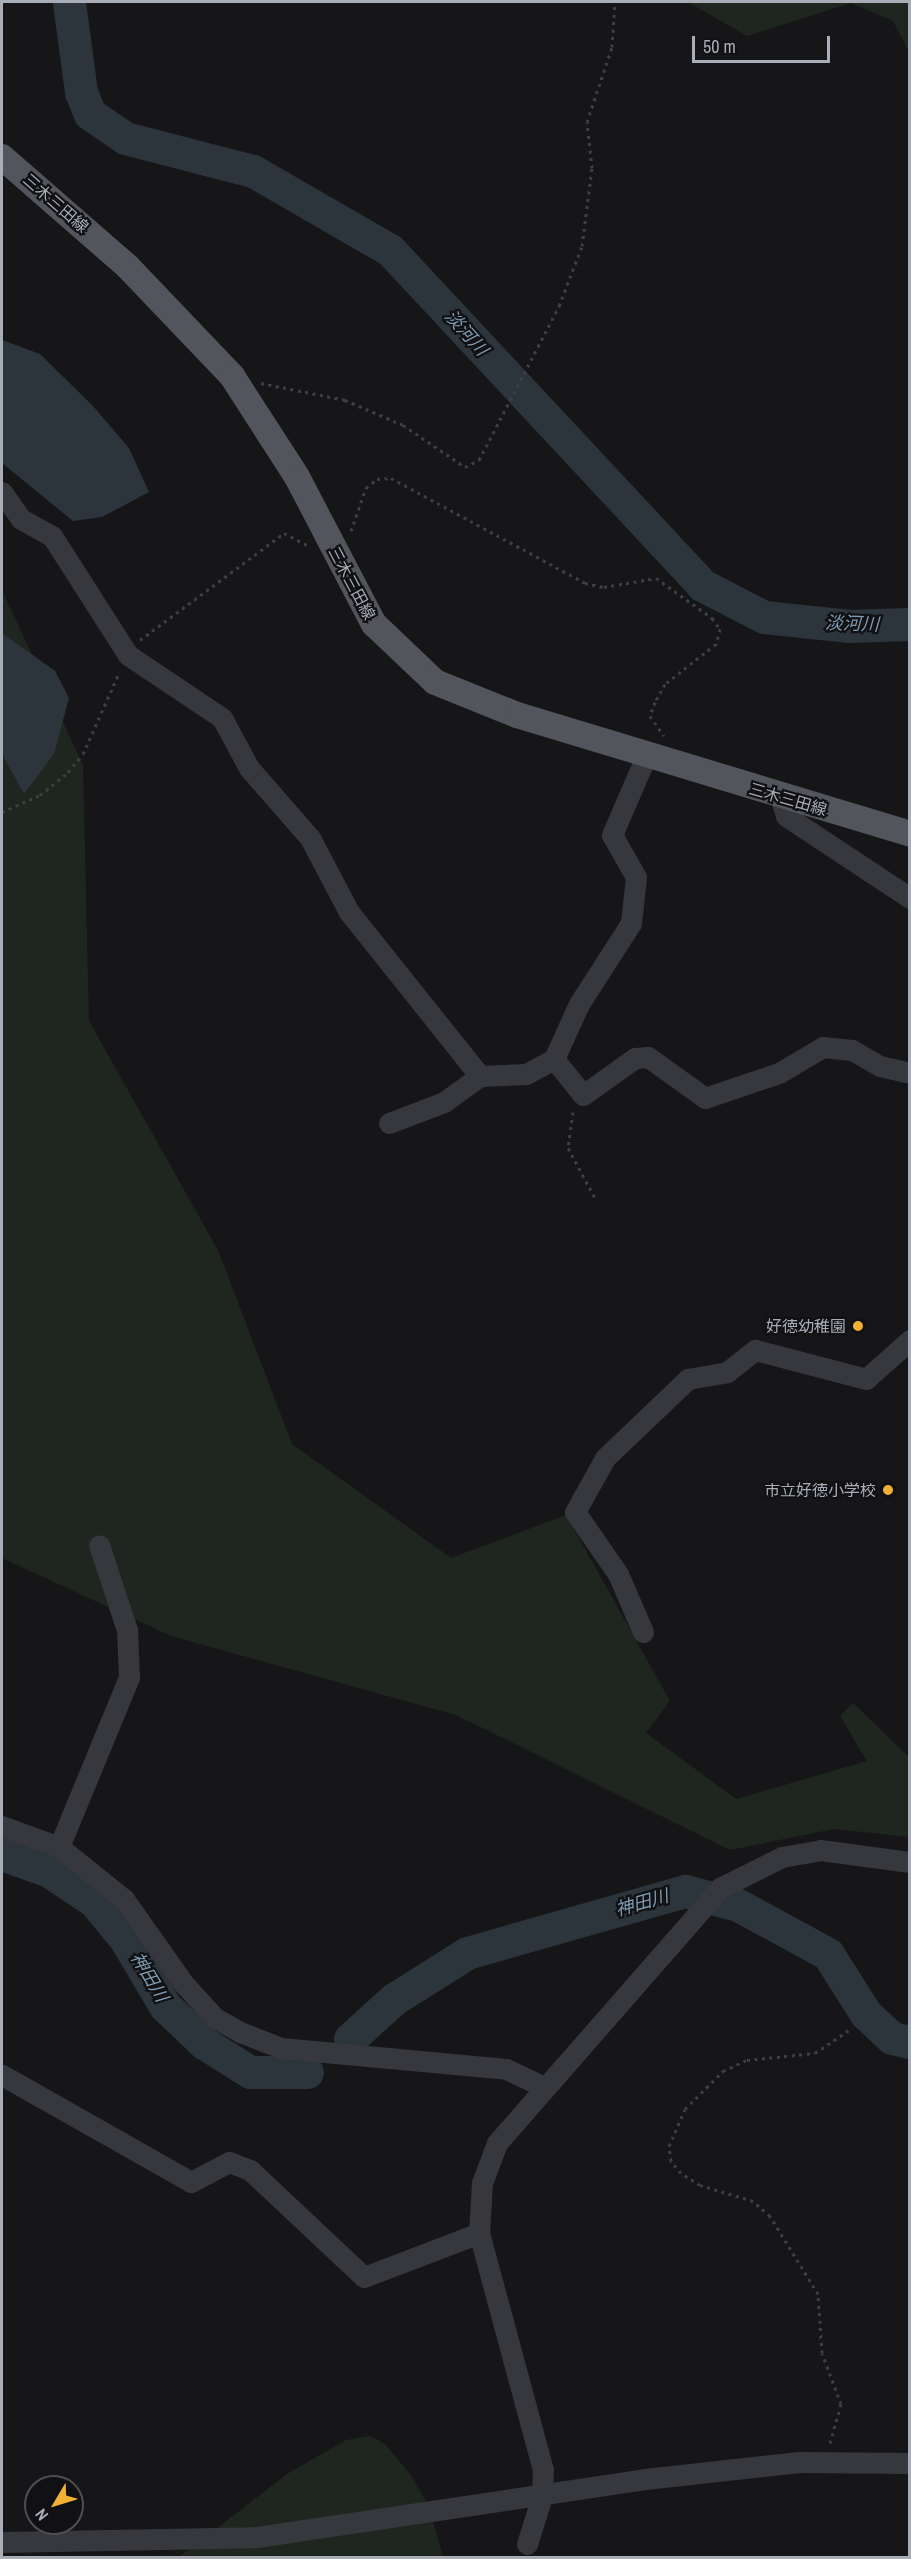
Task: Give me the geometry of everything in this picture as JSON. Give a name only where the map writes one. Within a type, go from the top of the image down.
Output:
[{"type":"main road","name":"三木三田線","points":[[2,157],[128,267],[232,376],[297,477],[374,624],[435,682],[517,715],[909,834]]},
{"type":"street","points":[[2,492],[21,519],[52,536],[128,655],[222,718],[249,768],[310,838],[350,912],[480,1076]]},
{"type":"street","points":[[389,1123],[444,1102],[480,1076],[526,1074],[554,1059],[579,1004],[631,923],[636,877],[612,835],[646,756]]},
{"type":"street","points":[[780,796],[786,816],[909,898]]},
{"type":"street","points":[[554,1059],[583,1095],[635,1058],[648,1057],[705,1098],[779,1073],[823,1047],[852,1050],[880,1066],[909,1073]]},
{"type":"street","points":[[643,1632],[618,1574],[575,1512],[604,1458],[688,1379],[727,1371],[755,1350],[866,1379],[909,1340]]},
{"type":"street","points":[[59,1847],[129,1677],[127,1630],[99,1545]]},
{"type":"street","points":[[2,1826],[59,1847],[124,1899],[184,1984],[215,2018],[240,2032],[281,2048],[506,2069],[542,2086]]},
{"type":"street","points":[[527,2544],[542,2496],[543,2470],[479,2233],[482,2183],[496,2143],[542,2086],[720,1888],[782,1857],[820,1850],[909,1862]]},
{"type":"street","points":[[2,2075],[191,2182],[229,2162],[249,2170],[364,2277],[479,2233]]},
{"type":"street","points":[[2,2542],[256,2537],[645,2479],[821,2462],[909,2463]]},
{"type":"path","points":[[232,376],[345,400],[403,425],[465,467],[479,460],[553,316],[590,216],[587,122],[612,47],[615,2]]},
{"type":"path","points":[[340,562],[366,488],[377,478],[391,478],[585,583],[604,587],[656,578],[712,618],[720,629],[716,644],[665,684],[655,702],[650,716],[671,742]]},
{"type":"path","points":[[583,1095],[573,1110],[568,1148],[595,1198]]},
{"type":"path","points":[[821,2462],[840,2421],[841,2404],[822,2354],[818,2295],[770,2216],[753,2201],[699,2185],[681,2173],[670,2161],[669,2146],[685,2109],[723,2071],[747,2060],[815,2053],[852,2028]]},
{"type":"shaded area","points":[[688,2],[909,2],[909,52],[893,21],[851,3],[747,36]]},
{"type":"shaded area","points":[[2,340],[40,354],[92,405],[129,448],[149,492],[102,517],[73,521],[2,463]]},
{"type":"shaded area","points":[[2,590],[83,765],[89,1021],[218,1250],[292,1444],[451,1558],[566,1515],[670,1701],[646,1733],[736,1799],[867,1761],[840,1716],[853,1703],[909,1757],[909,1837],[834,1829],[730,1850],[456,1715],[171,1636],[2,1558]]},
{"type":"shaded area","points":[[2,633],[55,671],[69,698],[54,754],[24,794],[2,754]]},
{"type":"shaded area","points":[[370,2436],[385,2444],[411,2475],[429,2507],[443,2557],[178,2558],[287,2474],[346,2440]]},
{"type":"waterway","name":"淡河川","points":[[69,2],[81,92],[90,114],[125,138],[253,171],[390,250],[702,585],[764,617],[850,626],[910,624]]},
{"type":"waterway","name":"神田川","points":[[2,1854],[49,1871],[94,1901],[126,1940],[165,2006],[204,2043],[250,2072],[307,2072]]},
{"type":"waterway","name":"神田川","points":[[350,2039],[394,1999],[467,1953],[685,1891],[738,1905],[828,1954],[866,2014],[892,2038],[910,2042]]},
{"type":"place","name":"好徳幼稚園","points":[[858,1326]]},
{"type":"place","name":"市立好徳小学校","points":[[888,1490]]}]
